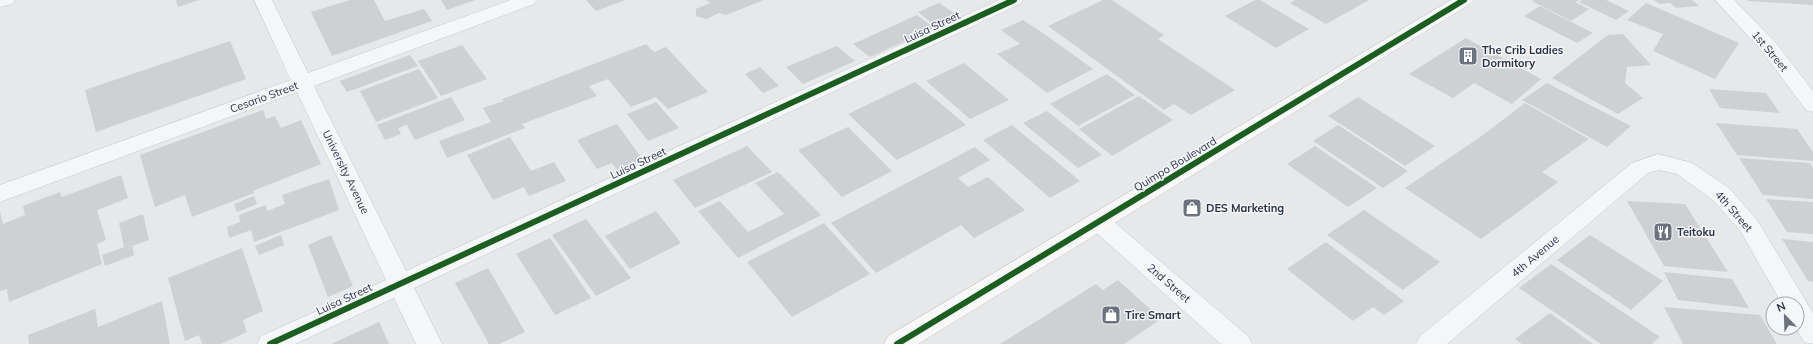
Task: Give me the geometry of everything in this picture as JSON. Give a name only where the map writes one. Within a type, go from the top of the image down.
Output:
[{"type":"main road","name":"Quimpo Boulevard","points":[[897,344],[1099,222],[1455,2]]},
{"type":"street","points":[[0,2],[6,0]]},
{"type":"street","name":"University Avenue","points":[[263,0],[429,344]]},
{"type":"street","name":"Cesario Street","points":[[0,194],[528,0]]},
{"type":"street","name":"Luisa Street","points":[[270,344],[1014,0]]},
{"type":"street","name":"1st Street","points":[[1724,0],[1769,47],[1813,105]]},
{"type":"street","name":"4th Street","points":[[1640,168],[1658,162],[1684,168],[1721,194],[1749,226],[1790,296]]},
{"type":"street","name":"4th Avenue","points":[[1429,344],[1640,168]]},
{"type":"street","name":"2nd Street","points":[[1099,222],[1239,344]]},
{"type":"street","points":[[1805,322],[1813,335]]},
{"type":"building","points":[[176,0],[199,0],[178,7]]},
{"type":"building","points":[[350,0],[374,0],[385,21],[424,9],[432,21],[332,56],[311,12]]},
{"type":"building","points":[[441,0],[475,0],[447,10]]},
{"type":"building","points":[[586,0],[625,0],[596,11]]},
{"type":"building","points":[[706,0],[764,0],[726,15],[719,13],[706,19],[696,16],[696,9],[710,3]]},
{"type":"building","points":[[1103,0],[1112,0],[1164,35],[1158,39],[1235,90],[1191,115],[1174,104],[1164,110],[1048,26]]},
{"type":"building","points":[[1255,0],[1260,0],[1309,29],[1276,48],[1225,16]]},
{"type":"building","points":[[1295,0],[1369,0],[1326,24],[1290,3]]},
{"type":"building","points":[[1579,0],[1575,2],[1589,9],[1571,21],[1532,1]]},
{"type":"building","points":[[1583,0],[1606,0],[1629,11],[1616,20],[1579,2]]},
{"type":"building","points":[[1654,0],[1692,0],[1699,6],[1676,8],[1670,3],[1659,4]]},
{"type":"building","points":[[1813,0],[1813,5],[1748,1]]},
{"type":"building","points":[[939,3],[960,17],[937,27],[918,12]]},
{"type":"building","points":[[1646,3],[1739,43],[1715,79],[1653,51],[1663,34],[1627,20]]},
{"type":"building","points":[[1540,6],[1593,33],[1577,43],[1524,16]]},
{"type":"building","points":[[917,15],[934,28],[870,57],[853,44]]},
{"type":"building","points":[[1023,20],[1093,69],[1047,93],[997,54],[1020,44],[1001,30]]},
{"type":"building","points":[[1623,34],[1651,65],[1627,67],[1625,83],[1643,98],[1618,114],[1552,78],[1608,35]]},
{"type":"building","name":"The Crib Ladies Dormitory","points":[[1466,38],[1541,79],[1512,104],[1474,83],[1453,98],[1409,74]]},
{"type":"building","points":[[230,41],[246,79],[96,132],[85,90]]},
{"type":"building","points":[[646,44],[654,52],[666,47],[708,92],[668,109],[656,97],[631,107],[608,79],[589,86],[597,96],[522,124],[525,128],[447,158],[439,141],[491,122],[483,108],[504,101],[502,99]]},
{"type":"building","points":[[462,45],[487,79],[441,96],[418,61]]},
{"type":"building","points":[[837,46],[855,61],[803,84],[786,67]]},
{"type":"building","points":[[410,55],[418,66],[347,92],[340,81]]},
{"type":"building","points":[[964,63],[1009,100],[970,119],[926,81]]},
{"type":"building","points":[[760,67],[779,86],[763,93],[745,74]]},
{"type":"building","points":[[419,69],[438,98],[376,122],[360,91]]},
{"type":"building","points":[[1107,74],[1135,95],[1078,126],[1050,104]]},
{"type":"building","points":[[915,82],[966,125],[897,160],[848,114]]},
{"type":"building","points":[[1547,83],[1631,126],[1607,147],[1522,100]]},
{"type":"building","points":[[1709,89],[1766,93],[1780,113],[1720,108]]},
{"type":"building","points":[[1139,96],[1173,120],[1112,156],[1079,129]]},
{"type":"building","points":[[451,97],[465,120],[415,140],[407,125],[398,128],[401,134],[385,140],[377,125]]},
{"type":"building","points":[[1358,97],[1435,146],[1405,166],[1328,116]]},
{"type":"building","points":[[656,102],[679,128],[648,141],[627,114]]},
{"type":"building","points":[[1525,103],[1589,139],[1542,172],[1558,182],[1481,239],[1405,188],[1483,135]]},
{"type":"building","points":[[263,110],[266,119],[275,116],[281,128],[301,120],[321,164],[253,191],[254,193],[192,217],[185,195],[155,207],[140,155]]},
{"type":"building","points":[[1047,111],[1102,155],[1078,168],[1023,123]]},
{"type":"building","points":[[1716,123],[1797,129],[1813,152],[1813,161],[1737,155]]},
{"type":"building","points":[[617,124],[643,160],[618,171],[612,163],[597,169],[577,140]]},
{"type":"building","points":[[1012,125],[1080,181],[1050,198],[983,140]]},
{"type":"building","points":[[1338,125],[1408,171],[1383,188],[1313,141]]},
{"type":"building","points":[[848,127],[892,171],[842,197],[798,150]]},
{"type":"building","points":[[510,137],[531,171],[554,162],[566,181],[529,196],[524,187],[493,200],[467,155]]},
{"type":"building","points":[[747,146],[772,172],[695,208],[673,180]]},
{"type":"building","points":[[1315,146],[1377,188],[1348,207],[1287,164]]},
{"type":"building","points":[[975,147],[990,160],[958,178],[968,187],[988,177],[1025,210],[974,238],[961,225],[876,273],[831,223]]},
{"type":"building","points":[[1739,158],[1810,163],[1813,168],[1813,199],[1763,195]]},
{"type":"building","points":[[778,172],[821,215],[738,258],[698,211],[720,201],[748,232],[784,214],[755,183]]},
{"type":"building","points":[[121,175],[128,198],[97,210],[106,240],[97,244],[102,264],[9,302],[7,289],[0,291],[0,212],[3,224],[25,215],[23,206],[60,192],[62,197]]},
{"type":"building","points":[[329,179],[339,210],[254,242],[251,230],[229,238],[227,227],[240,222],[239,215],[266,205],[267,211],[285,204],[282,195]]},
{"type":"building","points":[[254,196],[257,204],[237,212],[234,204]]},
{"type":"building","points":[[1766,199],[1813,202],[1813,234],[1787,232]]},
{"type":"building","points":[[1627,201],[1685,204],[1728,272],[1664,266]]},
{"type":"building","points":[[1364,210],[1440,262],[1403,290],[1327,235]]},
{"type":"building","points":[[656,211],[681,243],[630,269],[605,236]]},
{"type":"building","points":[[143,214],[149,240],[132,246],[134,255],[105,266],[102,255],[124,247],[119,223]]},
{"type":"building","points":[[586,219],[631,278],[596,296],[552,235]]},
{"type":"building","points":[[824,223],[870,274],[792,317],[747,262]]},
{"type":"building","points":[[281,235],[284,245],[259,255],[255,246]]},
{"type":"building","points":[[331,235],[353,286],[328,297],[308,245]]},
{"type":"building","points":[[1590,235],[1663,281],[1631,310],[1557,260]]},
{"type":"building","points":[[550,238],[591,298],[555,315],[516,254]]},
{"type":"building","points":[[1782,239],[1813,242],[1813,282],[1808,281]]},
{"type":"building","points":[[1326,242],[1404,301],[1384,315],[1373,307],[1353,321],[1287,269]]},
{"type":"building","points":[[242,248],[263,311],[243,320],[247,332],[221,344],[202,344],[199,335],[185,341],[168,278]]},
{"type":"building","points":[[1551,264],[1660,337],[1652,344],[1601,344],[1519,288]]},
{"type":"building","points":[[488,268],[525,332],[499,344],[489,344],[455,283]]},
{"type":"building","points":[[1664,272],[1732,279],[1749,308],[1678,300]]},
{"type":"building","points":[[1118,280],[1161,319],[1124,344],[1000,344],[1096,284],[1103,290]]},
{"type":"building","points":[[162,301],[170,344],[29,344],[28,335],[95,309],[98,327]]},
{"type":"building","points":[[1664,307],[1760,315],[1765,324],[1765,336],[1772,336],[1777,344],[1683,344]]},
{"type":"building","points":[[1550,313],[1593,344],[1522,344],[1515,339]]},
{"type":"building","points":[[379,322],[389,344],[331,344]]},
{"type":"cycle path","points":[[270,344],[1014,0]]},
{"type":"cycle path","points":[[897,344],[1464,0]]},
{"type":"place","name":"The Crib Ladies Dormitory","points":[[1468,56]]},
{"type":"place","name":"DES Marketing","points":[[1192,208]]},
{"type":"place","name":"Teitoku","points":[[1663,232]]},
{"type":"place","name":"Tire Smart","points":[[1111,315]]}]
